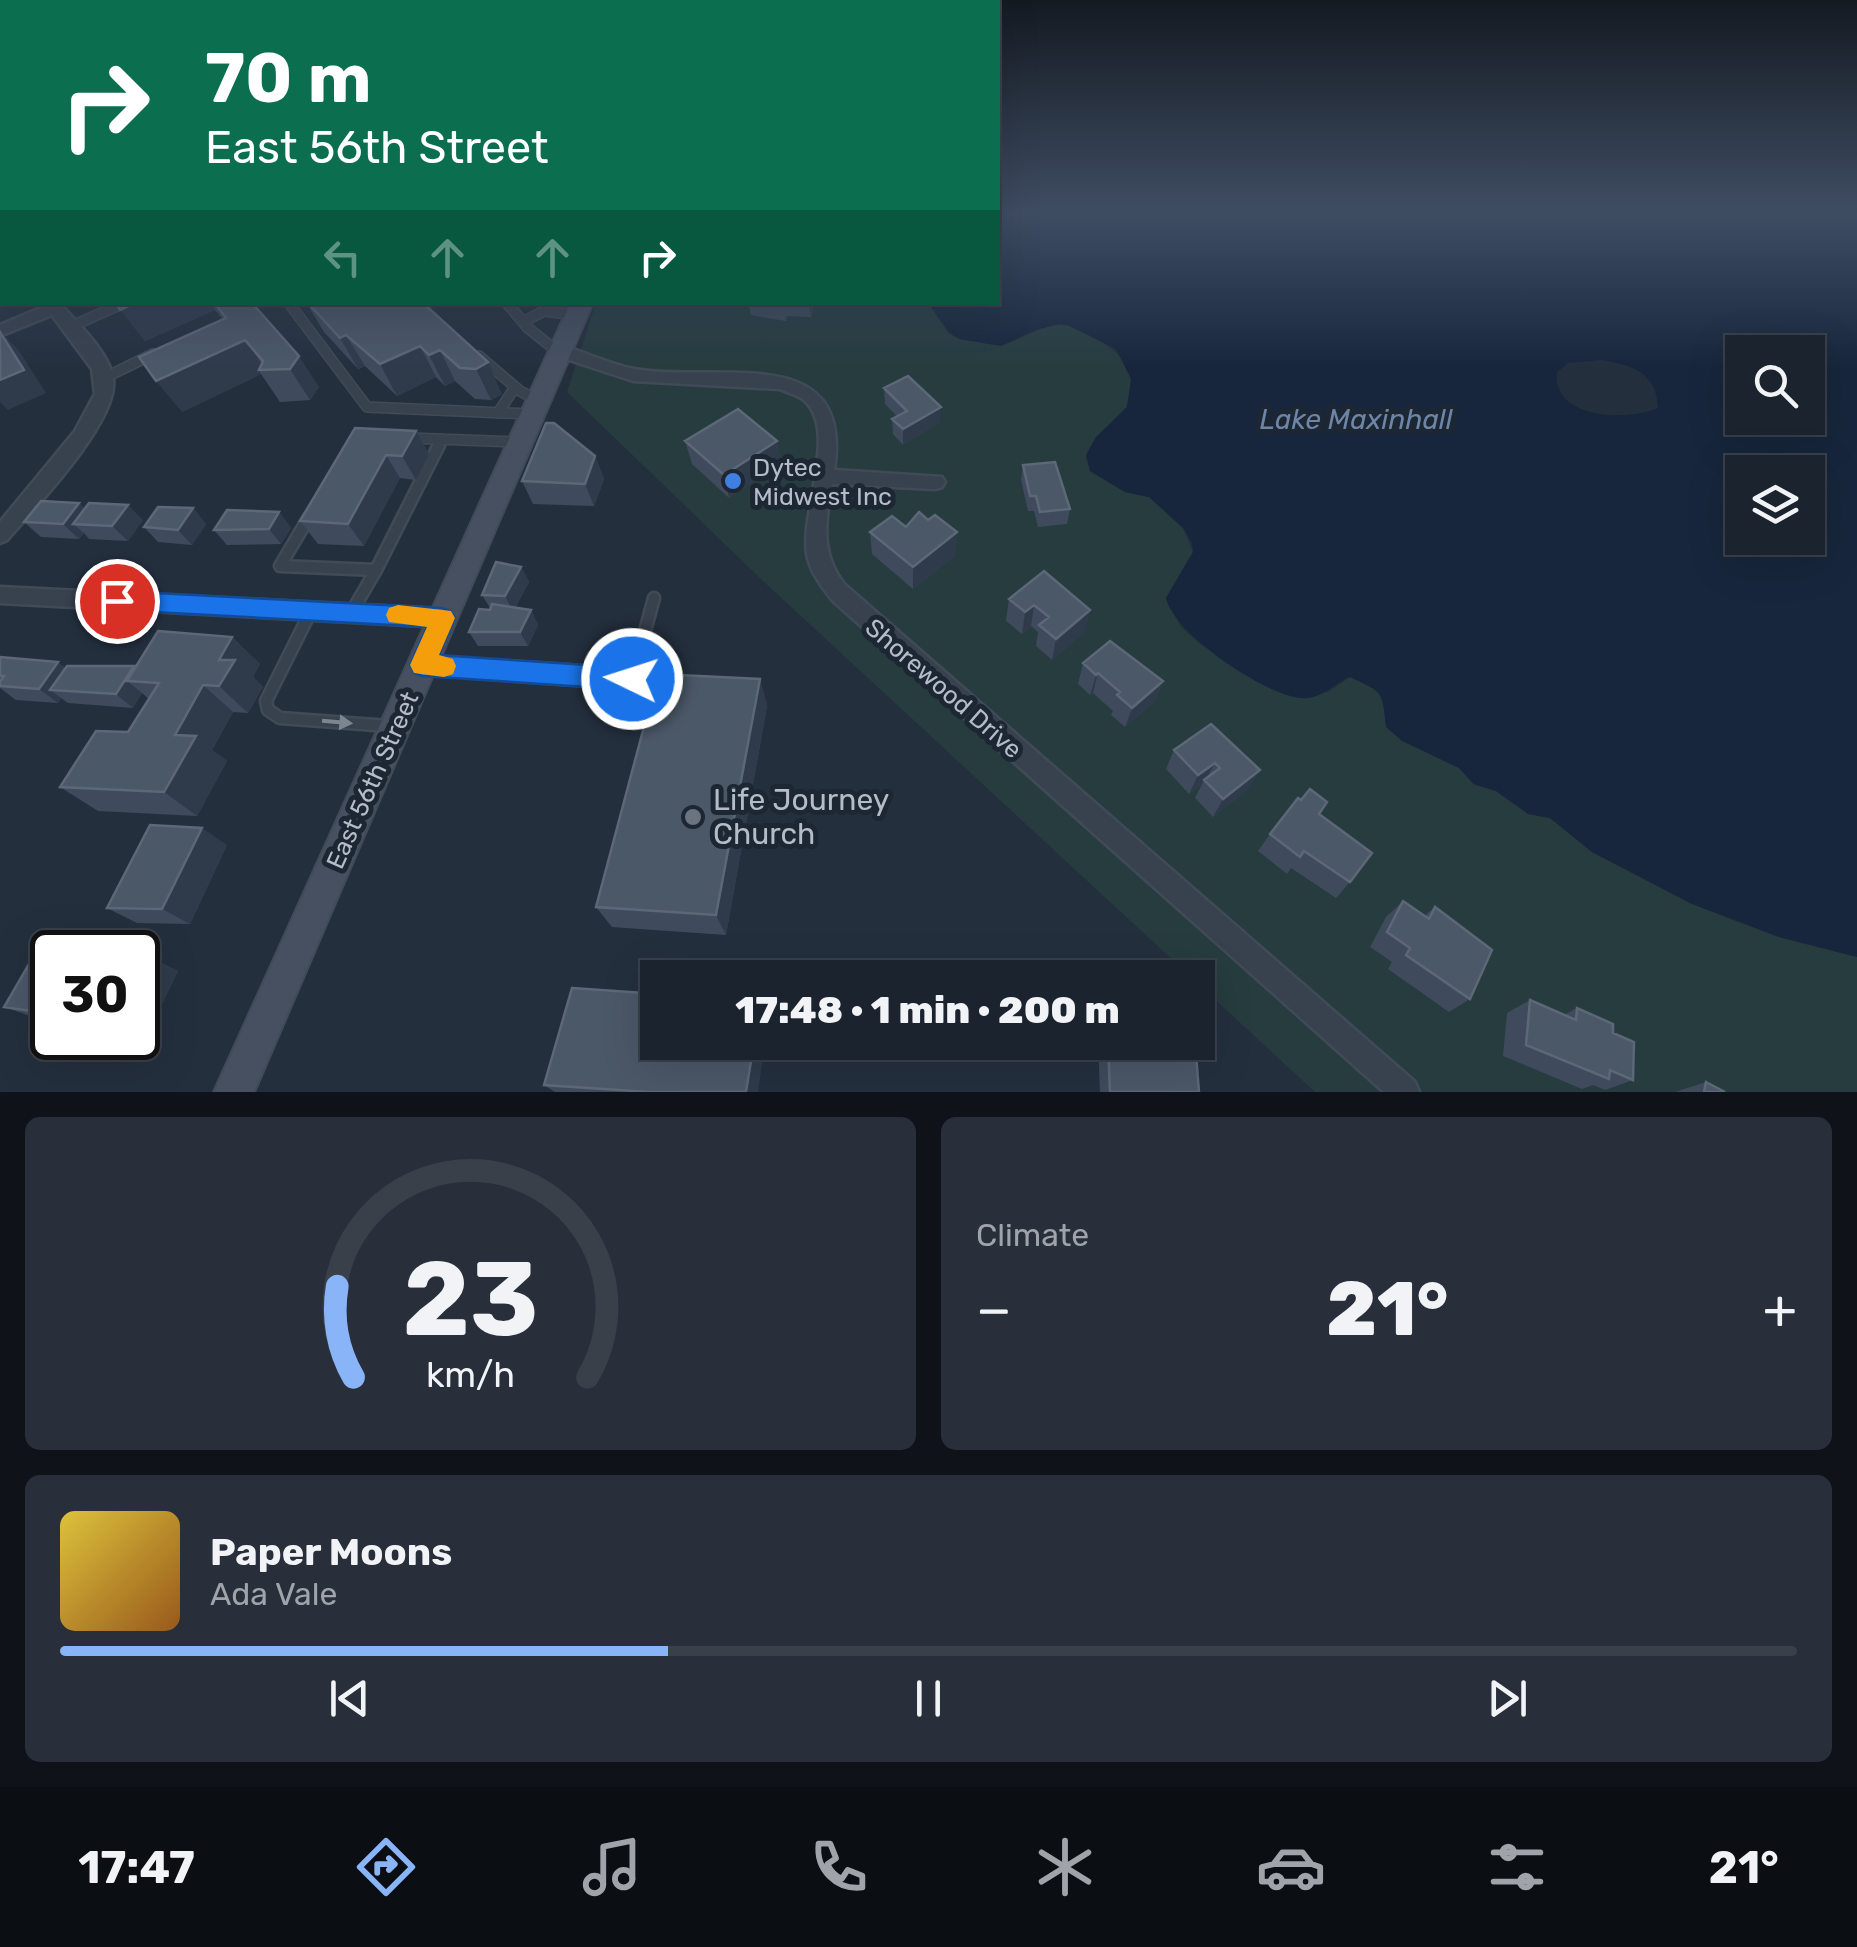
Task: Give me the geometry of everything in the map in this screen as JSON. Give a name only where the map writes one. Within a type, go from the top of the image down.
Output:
[{"type":"street","points":[[0,331],[52,306],[104,378],[105,392],[86,430],[0,535]]},
{"type":"street","name":"East 56th Street","points":[[234,1092],[422,665],[526,411],[579,308]]},
{"type":"street","name":"Shorewood Drive","points":[[559,352],[622,373],[768,381],[804,390],[820,400],[827,416],[824,476],[815,517],[818,557],[822,570],[848,602],[1405,1092]]},
{"type":"street","points":[[824,476],[934,482]]},
{"type":"street","points":[[0,595],[442,618]]},
{"type":"street","points":[[422,665],[632,679]]},
{"type":"lane","points":[[68,327],[119,305]]},
{"type":"lane","points":[[290,305],[367,407],[526,411]]},
{"type":"lane","points":[[509,305],[559,352]]},
{"type":"lane","points":[[523,322],[544,312],[579,308]]},
{"type":"lane","points":[[466,344],[526,411]]},
{"type":"lane","points":[[104,378],[155,354]]},
{"type":"lane","points":[[498,413],[526,411]]},
{"type":"lane","points":[[391,437],[442,439],[526,411]]},
{"type":"lane","points":[[351,613],[442,439]]},
{"type":"lane","points":[[319,501],[280,566],[376,570]]},
{"type":"lane","points":[[632,679],[654,598]]},
{"type":"lane","points":[[311,611],[266,701],[268,710],[280,718],[395,727]]},
{"type":"green space","points":[[595,305],[930,305],[955,329],[998,345],[1043,328],[1070,327],[1116,352],[1129,370],[1126,408],[1086,455],[1090,471],[1125,492],[1149,497],[1183,528],[1193,552],[1166,598],[1181,627],[1200,644],[1288,695],[1328,692],[1350,677],[1376,689],[1402,740],[1459,768],[1473,784],[1496,791],[1528,814],[1550,818],[1592,852],[1692,904],[1779,937],[1857,957],[1857,1092],[1315,1092],[1215,1000],[1215,960],[1173,960],[761,579],[567,392]]},
{"type":"water","name":"Lake Maxinhall","points":[[1000,266],[1857,266],[1857,957],[1779,937],[1692,904],[1592,852],[1550,818],[1528,814],[1496,791],[1474,784],[1459,768],[1402,741],[1386,727],[1379,694],[1350,677],[1321,694],[1301,698],[1266,686],[1223,660],[1185,628],[1166,598],[1193,552],[1183,528],[1149,497],[1125,492],[1090,471],[1086,455],[1096,437],[1127,407],[1131,379],[1116,349],[1059,324],[1001,346],[959,339],[949,333],[929,305],[1000,305]],"holes":[[[1601,360],[1623,365],[1648,378],[1658,408],[1629,415],[1594,413],[1566,400],[1559,388],[1557,372],[1568,363]]]},
{"type":"building","points":[[216,305],[254,305],[299,356],[290,369],[259,370],[263,361],[245,340],[156,381],[139,357],[226,318]]},
{"type":"building","points":[[310,305],[425,305],[488,362],[476,369],[460,368],[440,350],[429,355],[420,346],[380,364],[346,335],[340,338]]},
{"type":"building","points":[[0,332],[24,370],[0,380]]},
{"type":"building","points":[[908,376],[941,407],[903,429],[892,419],[907,411],[884,388]]},
{"type":"building","points":[[738,409],[777,441],[724,475],[685,441]]},
{"type":"building","points":[[546,423],[554,423],[595,456],[585,484],[522,481]]},
{"type":"building","points":[[355,428],[416,431],[402,456],[386,455],[348,524],[300,521]]},
{"type":"building","points":[[1055,462],[1070,509],[1040,512],[1036,496],[1030,496],[1023,465]]},
{"type":"building","points":[[41,501],[79,503],[63,524],[24,522]]},
{"type":"building","points":[[89,503],[128,505],[112,526],[73,524]]},
{"type":"building","points":[[158,507],[193,508],[178,530],[144,527]]},
{"type":"building","points":[[227,510],[279,512],[269,529],[214,530]]},
{"type":"building","points":[[919,512],[928,520],[935,515],[957,532],[913,567],[870,532],[892,516],[906,527]]},
{"type":"building","points":[[496,562],[521,567],[505,596],[482,595]]},
{"type":"building","points":[[1044,571],[1090,610],[1056,639],[1039,625],[1049,617],[1034,605],[1025,612],[1009,599]]},
{"type":"building","points":[[492,604],[531,610],[520,632],[469,632],[479,609],[490,610]]},
{"type":"building","points":[[158,631],[232,637],[219,660],[235,660],[219,686],[203,685],[175,735],[196,736],[164,792],[60,787],[96,731],[128,732],[159,683],[127,681]]},
{"type":"building","points":[[1110,641],[1163,681],[1132,708],[1117,695],[1120,692],[1083,663]]},
{"type":"building","points":[[0,657],[58,662],[39,689],[0,686],[4,676],[0,676]]},
{"type":"building","points":[[67,666],[134,666],[116,694],[50,690]]},
{"type":"building","name":"Life Journey Church","points":[[658,674],[760,679],[716,915],[596,907]]},
{"type":"building","points":[[1211,724],[1260,770],[1223,799],[1204,780],[1220,768],[1215,763],[1198,775],[1174,750]]},
{"type":"building","points":[[1310,789],[1327,802],[1319,814],[1372,853],[1350,882],[1304,851],[1300,857],[1270,834]]},
{"type":"building","points":[[150,825],[202,828],[162,909],[107,908]]},
{"type":"building","points":[[1403,901],[1429,919],[1435,907],[1492,950],[1470,999],[1406,955],[1410,948],[1387,932]]},
{"type":"building","points":[[29,964],[30,964],[30,1011],[4,1007]]},
{"type":"building","points":[[572,988],[640,993],[640,1060],[751,1060],[746,1092],[649,1092],[544,1085]]},
{"type":"building","points":[[1530,1000],[1576,1020],[1577,1008],[1613,1024],[1613,1033],[1634,1042],[1633,1080],[1610,1070],[1609,1079],[1526,1045]]},
{"type":"building","points":[[1109,1060],[1196,1060],[1199,1092],[1110,1092]]},
{"type":"building","points":[[1706,1082],[1725,1092],[1704,1092]]},
{"type":"slow traffic","points":[[398,615],[442,618],[422,665],[444,666]]},
{"type":"place","name":"Dytec Midwest Inc","points":[[733,481]]},
{"type":"place","name":"Life Journey Church","points":[[693,817]]},
{"type":"route","points":[[117,601],[442,618],[422,665],[632,679]]}]
